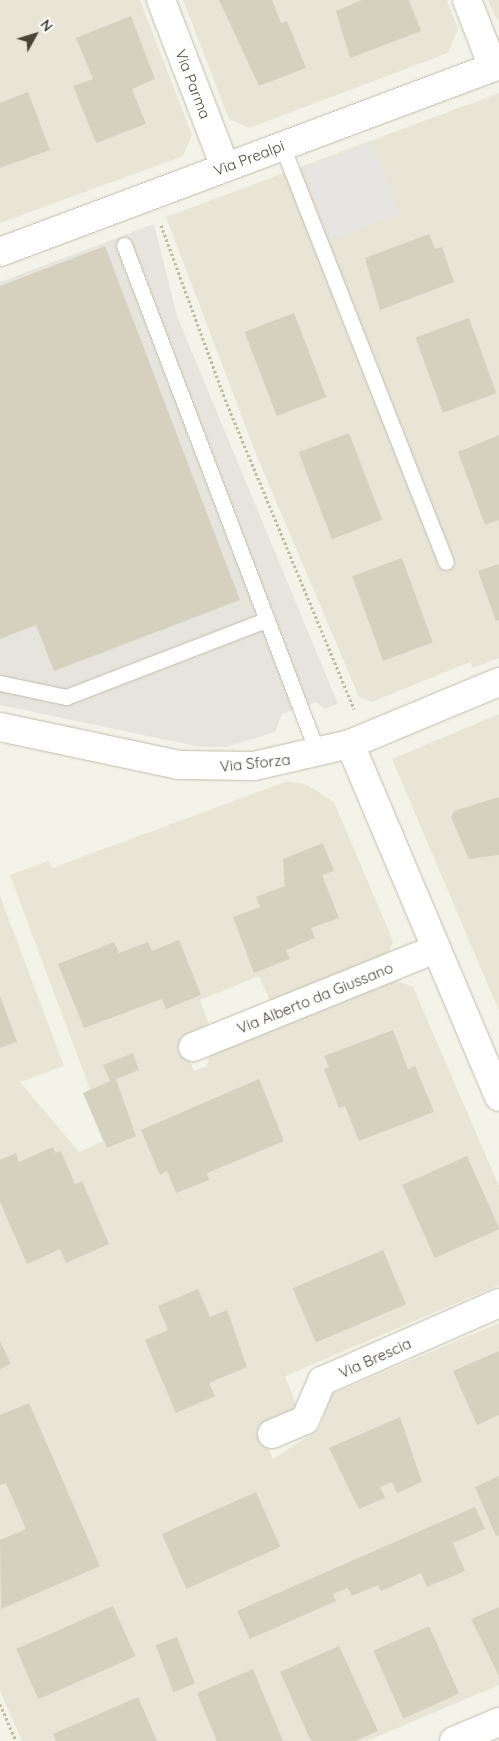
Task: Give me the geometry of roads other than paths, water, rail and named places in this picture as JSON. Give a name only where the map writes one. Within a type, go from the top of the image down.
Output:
[{"type":"street","name":"Via Parma","points":[[161,0],[225,167]]},
{"type":"street","points":[[466,0],[496,66]]},
{"type":"street","name":"Via Prealpi","points":[[0,252],[496,66]]},
{"type":"street","name":"Via Sforza","points":[[0,727],[179,765],[254,766],[318,754],[358,741],[499,682]]},
{"type":"street","points":[[358,741],[436,949],[499,1097]]},
{"type":"street","name":"Via Alberto da Giussano","points":[[193,1047],[436,949]]},
{"type":"street","name":"Via Brescia","points":[[272,1434],[305,1420],[322,1381],[499,1303]]},
{"type":"street","points":[[454,1741],[499,1722]]},
{"type":"lane","points":[[282,146],[446,562]]},
{"type":"lane","points":[[124,246],[318,754]]},
{"type":"lane","points":[[0,683],[66,697],[266,620]]}]
